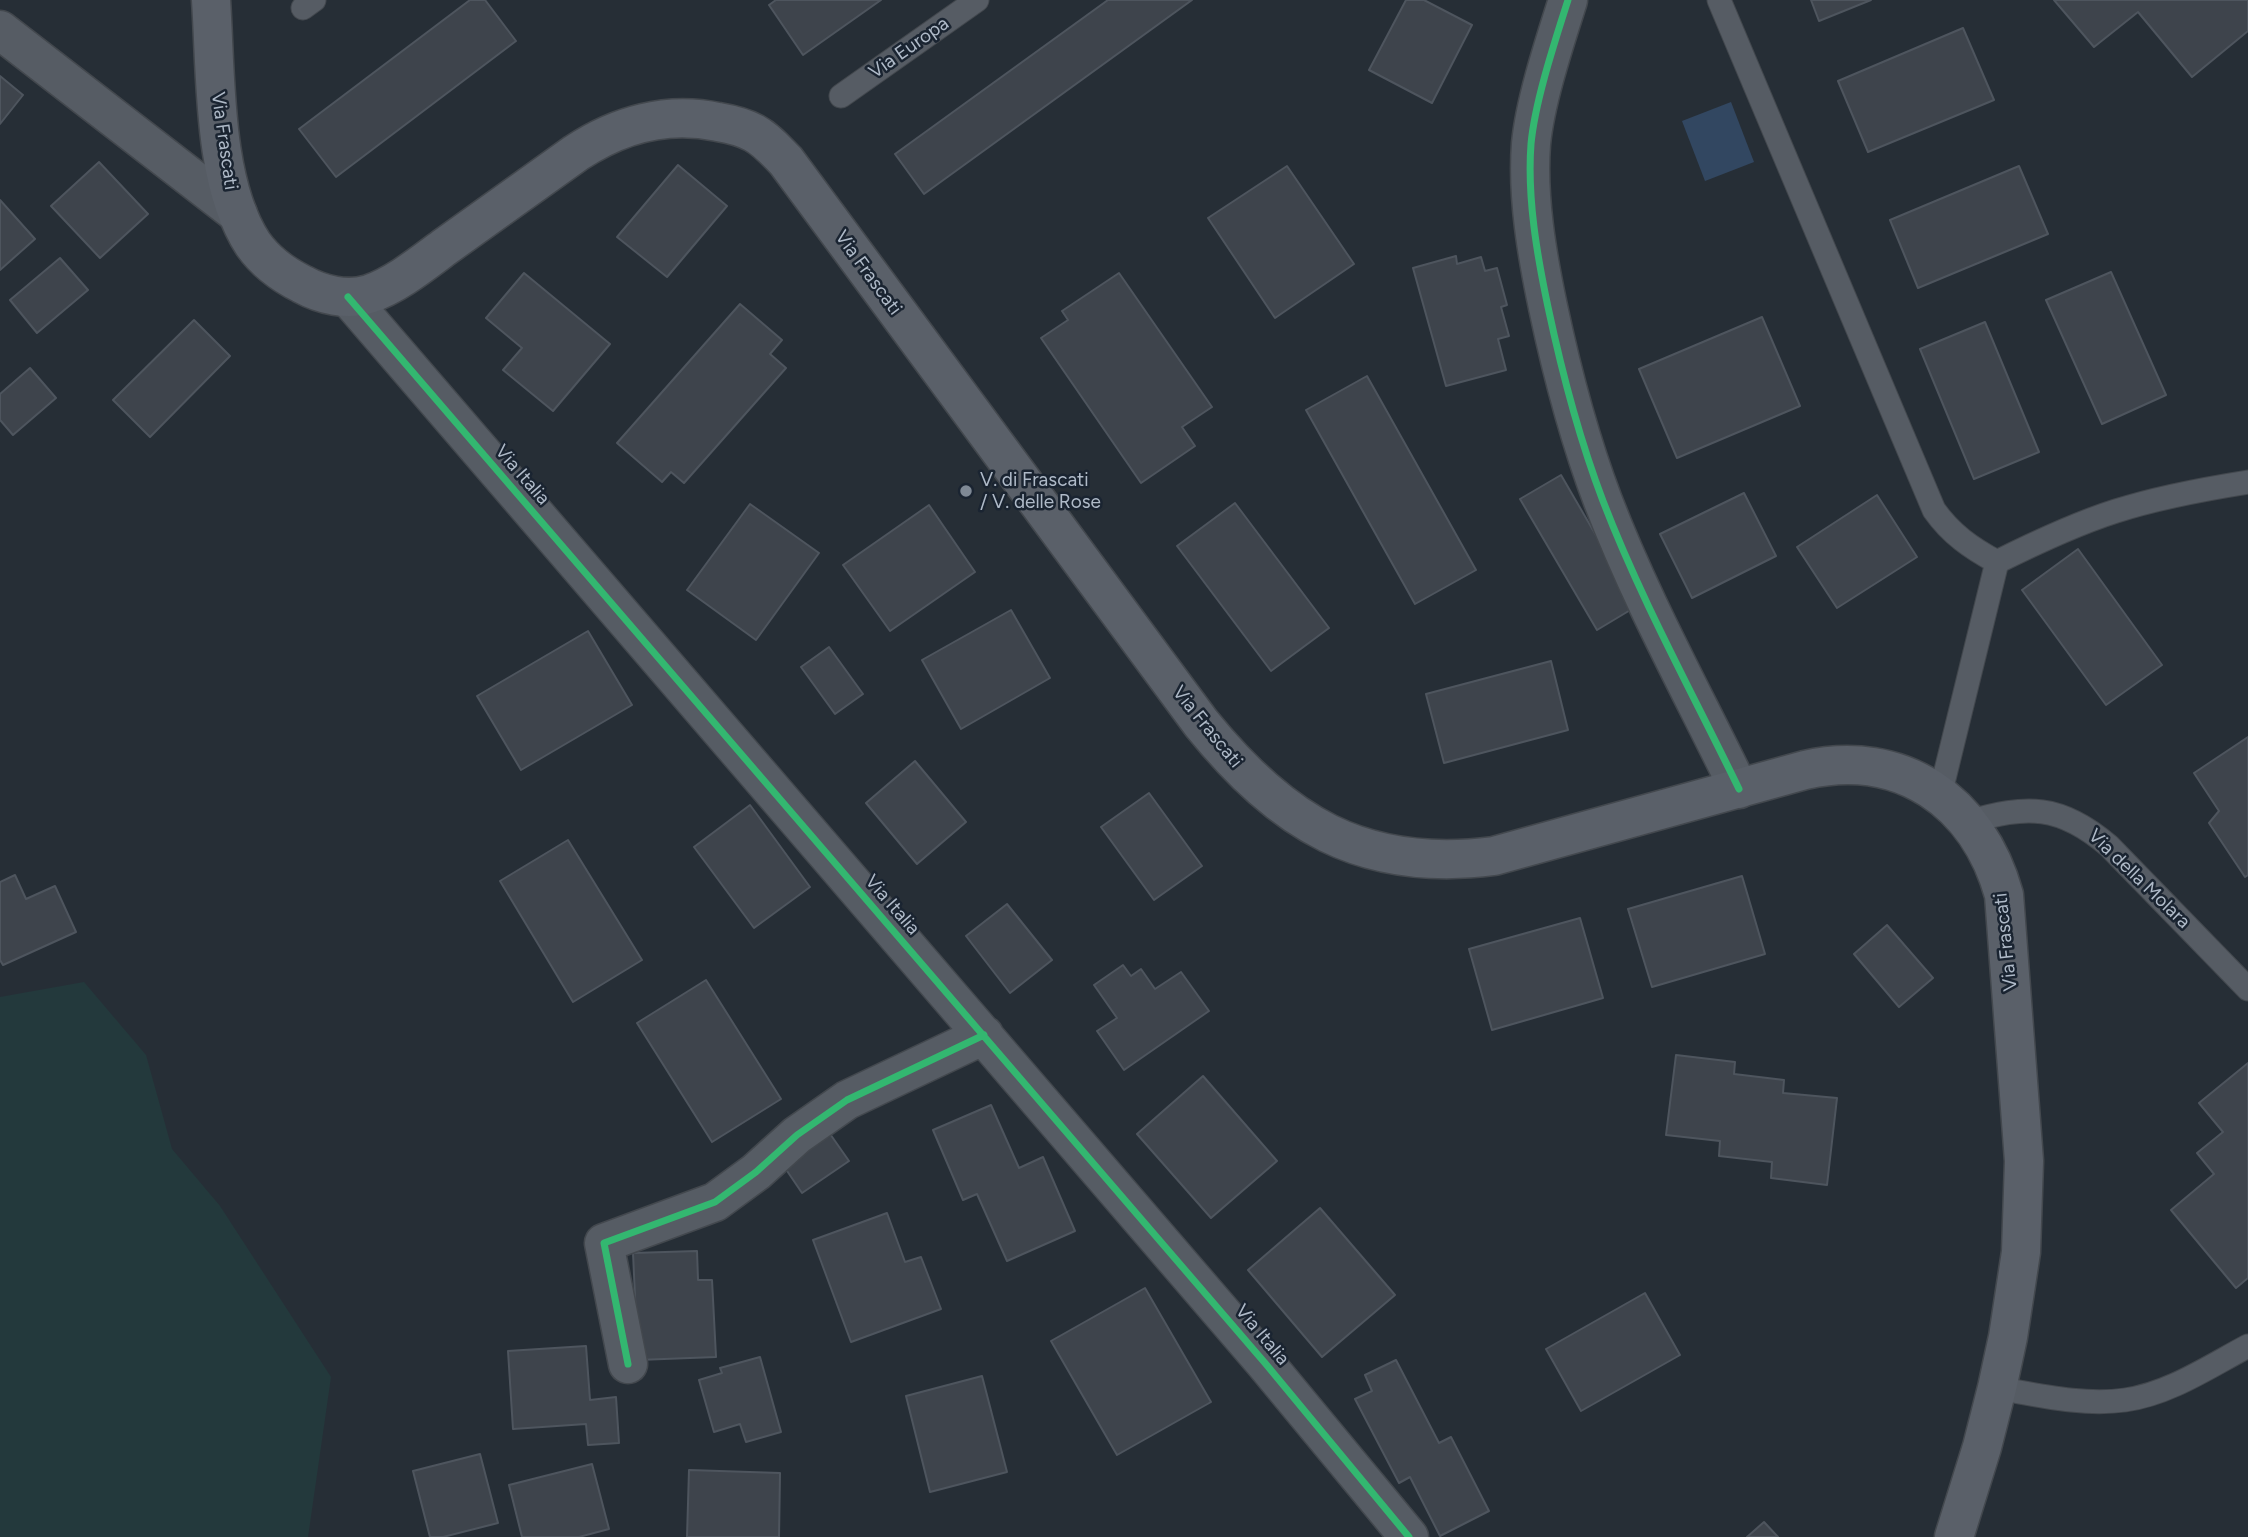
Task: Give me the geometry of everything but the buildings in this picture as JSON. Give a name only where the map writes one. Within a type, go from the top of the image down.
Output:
[{"type":"main road","name":"Via Frascati","points":[[211,0],[220,131],[230,193],[237,214],[262,255],[283,273],[307,287],[334,296],[372,293],[417,266],[576,153],[608,135],[642,122],[673,118],[711,120],[741,128],[762,138],[786,162],[1208,732],[1243,772],[1295,813],[1327,833],[1368,850],[1411,858],[1467,859],[1521,849],[1824,765],[1861,764],[1903,775],[1940,795],[1968,822],[1992,862],[2004,895],[2024,1161],[2021,1252],[2008,1337],[1982,1447],[1954,1537]]},
{"type":"street","points":[[1568,0],[1537,110],[1531,143],[1535,232],[1550,319],[1572,406],[1591,468],[1613,525],[1739,789]]},
{"type":"street","points":[[0,30],[237,214]]},
{"type":"street","name":"Via Italia","points":[[348,297],[1265,1363],[1409,1537]]},
{"type":"street","points":[[628,1364],[604,1243],[715,1202],[756,1172],[797,1135],[847,1100],[984,1035]]},
{"type":"lane","name":"Via Europa","points":[[841,96],[976,0]]},
{"type":"lane","points":[[1719,0],[1934,510],[1947,528],[1963,542],[1997,562]]},
{"type":"lane","points":[[1997,562],[2062,531],[2113,512],[2176,495],[2248,482]]},
{"type":"lane","points":[[1940,795],[1997,562]]},
{"type":"lane","name":"Via della Molara","points":[[1968,822],[2009,811],[2040,810],[2091,830],[2248,989]]},
{"type":"lane","points":[[1997,1388],[2067,1399],[2126,1401],[2183,1380],[2248,1346]]},
{"type":"green space","points":[[84,982],[146,1055],[172,1149],[220,1206],[331,1377],[308,1537],[0,1537],[0,997]]},
{"type":"water","points":[[1731,102],[1754,162],[1705,181],[1682,121]]},
{"type":"cycle path","points":[[1568,0],[1541,90],[1531,144],[1530,185],[1534,226],[1548,307],[1572,405],[1603,501],[1651,611],[1739,789]]},
{"type":"cycle path","points":[[348,297],[1265,1363],[1409,1537]]},
{"type":"cycle path","points":[[628,1364],[604,1243],[715,1202],[756,1172],[797,1135],[847,1100],[984,1035]]},
{"type":"place","name":"V. di Frascati / V. delle Rose","points":[[966,491]]}]
